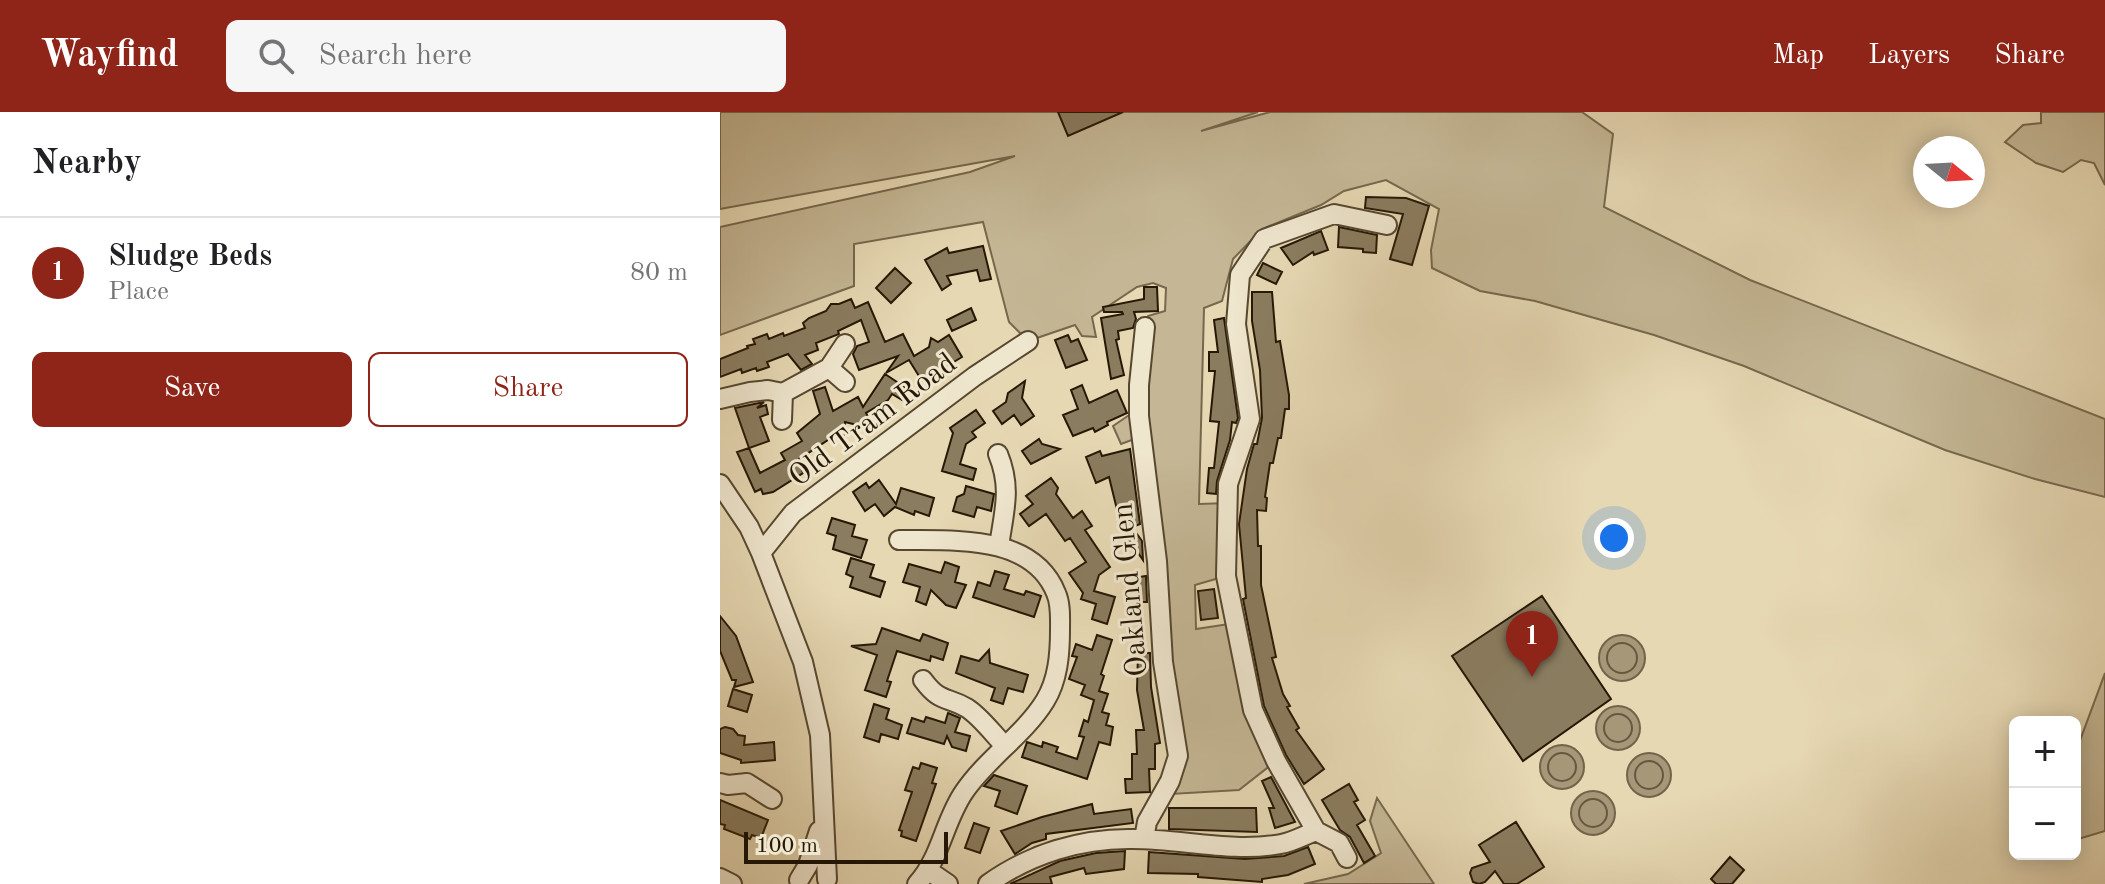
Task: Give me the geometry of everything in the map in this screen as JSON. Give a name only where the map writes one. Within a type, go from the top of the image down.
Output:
[{"type":"street","points":[[1347,858],[1339,843],[1316,831],[1276,761],[1253,710],[1226,576],[1228,484],[1250,419],[1236,324],[1240,275],[1264,239],[1334,214],[1387,225]]},
{"type":"street","name":"Oakland Glen","points":[[1144,839],[1147,822],[1170,781],[1178,756],[1163,662],[1157,561],[1139,416],[1145,327]]},
{"type":"street","name":"Old Tram Road","points":[[761,553],[793,513],[975,376],[1028,341]]},
{"type":"street","points":[[720,399],[768,390],[783,393],[829,368],[845,344]]},
{"type":"street","points":[[829,368],[845,382]]},
{"type":"street","points":[[782,420],[783,393]]},
{"type":"street","points":[[998,454],[1006,474],[1007,496],[999,546]]},
{"type":"street","points":[[720,484],[749,527],[761,553],[803,662],[820,735],[831,881],[811,877],[796,882]]},
{"type":"street","points":[[899,540],[999,546],[1022,555],[1044,573],[1057,595],[1060,615],[1060,648],[1056,675],[1048,697],[1034,718],[964,791],[923,877],[948,884]]},
{"type":"street","points":[[923,680],[943,700],[965,707],[975,715],[1005,746]]},
{"type":"street","points":[[720,783],[747,783],[772,799]]},
{"type":"street","points":[[796,882],[817,841],[823,805]]},
{"type":"street","points":[[988,884],[1011,868],[1042,854],[1098,840],[1144,839],[1252,847],[1284,844],[1316,831]]},
{"type":"street","points":[[720,878],[732,884]]},
{"type":"shaded area","points":[[720,112],[1258,112],[1201,131],[1270,112],[1582,112],[1613,134],[1604,207],[1750,280],[2105,419],[2105,497],[2035,479],[1945,450],[1744,366],[1654,335],[1535,301],[1480,291],[1432,268],[1431,250],[1439,209],[1386,180],[1344,191],[1321,205],[1262,229],[1233,259],[1222,301],[1204,308],[1199,504],[1228,503],[1226,576],[1195,585],[1196,629],[1235,623],[1276,761],[1239,790],[1171,794],[1178,755],[1140,437],[1121,444],[1113,426],[1135,411],[1145,327],[1148,316],[1165,311],[1166,288],[1153,283],[1137,287],[1092,317],[1096,337],[1082,336],[1075,325],[1028,341],[1009,322],[983,222],[854,244],[854,286],[720,335],[720,227],[970,172],[1015,156],[720,209]]},
{"type":"shaded area","points":[[2041,112],[2105,112],[2105,185],[2094,163],[2081,160],[2063,172],[2036,163],[2005,142],[2023,125],[2041,123]]},
{"type":"shaded area","points":[[2105,673],[2105,831],[2081,838],[2081,788],[2081,738]]},
{"type":"shaded area","points":[[1377,798],[1434,884],[1304,884],[1348,874],[1381,853],[1370,821]]},
{"type":"water","points":[[1622,635],[1638,642],[1645,658],[1638,674],[1622,681],[1606,674],[1599,658],[1606,642]]},
{"type":"water","points":[[1618,706],[1634,712],[1640,728],[1634,744],[1618,750],[1602,744],[1596,728],[1602,712]]},
{"type":"water","points":[[1562,745],[1577,752],[1584,767],[1577,782],[1562,789],[1547,782],[1540,767],[1547,752]]},
{"type":"water","points":[[1649,753],[1665,759],[1671,775],[1665,791],[1649,797],[1633,791],[1627,775],[1633,759]]},
{"type":"water","points":[[1593,791],[1609,797],[1615,813],[1609,829],[1593,835],[1577,829],[1571,813],[1577,797]]},
{"type":"building","points":[[1058,112],[1123,112],[1068,136]]},
{"type":"building","points":[[1366,197],[1406,198],[1429,206],[1412,265],[1390,259],[1403,214],[1365,208]]},
{"type":"building","points":[[1339,227],[1377,235],[1376,253],[1338,247]]},
{"type":"building","points":[[1321,231],[1328,250],[1314,255],[1313,252],[1293,265],[1281,248]]},
{"type":"building","points":[[983,246],[991,279],[980,281],[977,270],[947,276],[951,284],[942,290],[925,260],[947,248],[949,253]]},
{"type":"building","points":[[1263,263],[1282,272],[1276,284],[1257,275]]},
{"type":"building","points":[[895,268],[911,283],[891,303],[876,288]]},
{"type":"building","points":[[1144,287],[1157,287],[1158,311],[1134,312],[1136,319],[1133,328],[1118,331],[1119,339],[1116,340],[1124,375],[1111,379],[1101,318],[1123,314],[1104,312],[1103,307],[1144,299]]},
{"type":"building","points":[[1252,292],[1272,292],[1276,342],[1280,341],[1289,395],[1289,409],[1285,409],[1281,438],[1278,438],[1273,463],[1270,463],[1266,511],[1257,510],[1258,546],[1261,546],[1261,585],[1276,657],[1272,658],[1290,706],[1287,707],[1299,728],[1296,730],[1324,769],[1304,784],[1286,755],[1264,706],[1243,599],[1246,598],[1239,524],[1247,469],[1254,444],[1257,444],[1262,418]]},
{"type":"building","points":[[851,299],[855,308],[868,302],[885,342],[903,334],[914,356],[929,347],[931,338],[938,342],[949,335],[962,357],[922,381],[909,360],[886,373],[898,356],[859,370],[853,354],[857,346],[869,342],[861,320],[838,331],[839,334],[816,343],[818,350],[805,355],[812,364],[801,370],[788,354],[767,362],[769,367],[742,373],[741,369],[720,377],[720,359],[755,344],[753,339],[767,334],[769,339],[783,333],[784,336],[805,328],[803,323],[826,311],[831,304]]},
{"type":"building","points":[[971,308],[976,320],[952,331],[947,320]]},
{"type":"building","points":[[1224,318],[1238,418],[1236,423],[1232,422],[1216,494],[1207,493],[1209,468],[1214,468],[1219,422],[1210,421],[1215,371],[1209,371],[1209,352],[1218,352],[1214,320]]},
{"type":"building","points":[[1068,335],[1071,342],[1078,339],[1087,360],[1066,368],[1055,340]]},
{"type":"building","points":[[885,374],[909,390],[902,400],[892,394],[888,400],[866,413],[870,421],[861,426],[845,422],[844,435],[837,434],[798,460],[803,473],[773,492],[763,494],[761,489],[755,492],[737,452],[749,448],[760,473],[785,460],[781,453],[802,441],[797,433],[820,414],[813,391],[825,387],[833,411],[858,397],[863,407]]},
{"type":"building","points":[[1025,381],[1022,398],[1034,416],[1021,425],[1014,415],[1002,424],[993,411],[1006,402],[1008,393]]},
{"type":"building","points":[[1082,385],[1089,403],[1117,390],[1127,413],[1107,422],[1108,425],[1095,432],[1093,428],[1073,436],[1063,415],[1078,409],[1071,390]]},
{"type":"building","points":[[764,402],[757,408],[766,405],[768,414],[760,417],[769,441],[749,448],[735,408]]},
{"type":"building","points":[[976,410],[985,423],[972,432],[976,437],[966,444],[960,464],[976,469],[973,480],[942,471],[953,433],[950,428]]},
{"type":"building","points":[[1039,439],[1042,444],[1060,449],[1031,464],[1022,451]]},
{"type":"building","points":[[1130,449],[1140,524],[1132,527],[1142,541],[1143,560],[1122,530],[1109,477],[1096,483],[1086,457],[1100,451],[1102,456]]},
{"type":"building","points":[[1051,478],[1058,488],[1056,494],[1073,518],[1082,511],[1092,526],[1085,530],[1110,567],[1099,575],[1094,591],[1115,597],[1107,624],[1092,619],[1096,604],[1081,599],[1083,593],[1069,573],[1086,562],[1070,538],[1065,541],[1046,514],[1029,526],[1020,514],[1033,504],[1026,496]]},
{"type":"building","points":[[879,480],[896,504],[901,488],[934,498],[929,516],[915,511],[914,515],[895,507],[884,516],[875,504],[865,511],[853,492],[866,483],[869,488]]},
{"type":"building","points":[[966,486],[994,494],[991,511],[977,507],[974,517],[953,511],[957,497],[964,494]]},
{"type":"building","points":[[832,518],[855,525],[852,536],[867,540],[861,558],[833,549],[836,536],[827,533]]},
{"type":"building","points":[[851,558],[874,565],[870,577],[885,582],[880,597],[850,587],[853,577],[846,574]]},
{"type":"building","points":[[945,562],[959,567],[955,582],[966,585],[956,608],[946,605],[931,590],[926,605],[916,601],[920,587],[903,582],[909,564],[941,573]]},
{"type":"building","points":[[995,571],[1009,575],[1004,589],[1041,596],[1034,617],[973,597],[978,582],[990,586]]},
{"type":"building","points":[[1146,576],[1147,602],[1137,602],[1133,578]]},
{"type":"building","points":[[1214,589],[1218,618],[1201,620],[1198,591]]},
{"type":"building","points":[[1542,596],[1611,699],[1523,761],[1452,656]]},
{"type":"building","points":[[720,616],[736,636],[753,682],[734,687],[736,680],[732,680],[720,651]]},
{"type":"building","points":[[882,628],[920,641],[923,634],[948,643],[943,660],[931,656],[930,661],[897,651],[887,681],[891,682],[886,697],[865,690],[877,655],[851,646],[876,644]]},
{"type":"building","points":[[1097,635],[1112,640],[1099,691],[1108,694],[1102,712],[1109,714],[1106,725],[1113,727],[1110,745],[1099,742],[1087,779],[1022,757],[1027,742],[1042,747],[1043,742],[1058,747],[1056,752],[1077,759],[1084,737],[1079,736],[1084,720],[1088,722],[1094,700],[1081,695],[1085,685],[1069,679],[1077,657],[1072,656],[1076,644],[1092,650]]},
{"type":"building","points":[[989,650],[990,663],[1028,675],[1023,692],[1008,688],[1003,704],[991,700],[995,688],[956,673],[961,656],[979,661]]},
{"type":"building","points":[[1138,653],[1150,653],[1151,687],[1160,743],[1155,744],[1155,769],[1149,769],[1150,792],[1126,793],[1125,779],[1132,779],[1132,754],[1137,754],[1136,730],[1144,730],[1137,690]]},
{"type":"building","points":[[733,689],[752,695],[747,712],[728,706]]},
{"type":"building","points":[[874,704],[889,709],[886,719],[902,725],[898,739],[881,734],[879,742],[864,737]]},
{"type":"building","points":[[948,713],[960,718],[955,732],[970,736],[966,751],[952,747],[947,736],[944,744],[907,733],[912,718],[924,722],[926,717],[945,723]]},
{"type":"building","points":[[725,727],[745,736],[744,745],[774,742],[775,760],[741,763],[741,760],[720,753],[720,729]]},
{"type":"building","points":[[921,763],[937,768],[932,783],[936,784],[916,841],[901,836],[902,831],[899,830],[912,792],[905,790],[913,767],[919,769]]},
{"type":"building","points":[[994,775],[1027,786],[1017,814],[995,806],[1000,791],[984,786]]},
{"type":"building","points":[[1271,777],[1295,822],[1275,828],[1269,808],[1274,808],[1262,781]]},
{"type":"building","points":[[1349,784],[1358,800],[1354,802],[1365,820],[1357,825],[1375,856],[1364,863],[1350,837],[1340,830],[1322,800]]},
{"type":"building","points":[[720,800],[768,820],[761,838],[752,835],[750,839],[724,829],[725,825],[720,824]]},
{"type":"building","points":[[1092,804],[1094,814],[1131,809],[1133,823],[1046,834],[1046,839],[1032,843],[1015,854],[1001,831],[1042,817]]},
{"type":"building","points":[[1169,808],[1256,808],[1257,832],[1169,829]]},
{"type":"building","points":[[1516,822],[1544,867],[1517,884],[1504,884],[1495,871],[1485,882],[1473,882],[1472,868],[1490,862],[1479,845]]},
{"type":"building","points":[[974,823],[989,828],[980,853],[965,848]]},
{"type":"building","points":[[1308,847],[1315,864],[1288,875],[1262,879],[1262,882],[1198,877],[1198,874],[1148,873],[1149,852],[1245,859],[1284,856]]},
{"type":"building","points":[[1125,851],[1124,869],[1086,874],[1084,868],[1050,877],[1052,884],[1010,884],[1060,861],[1096,853]]},
{"type":"building","points":[[1730,857],[1744,870],[1732,884],[1716,884],[1711,879]]},
{"type":"place","name":"Sludge Beds","points":[[1532,677]]}]
